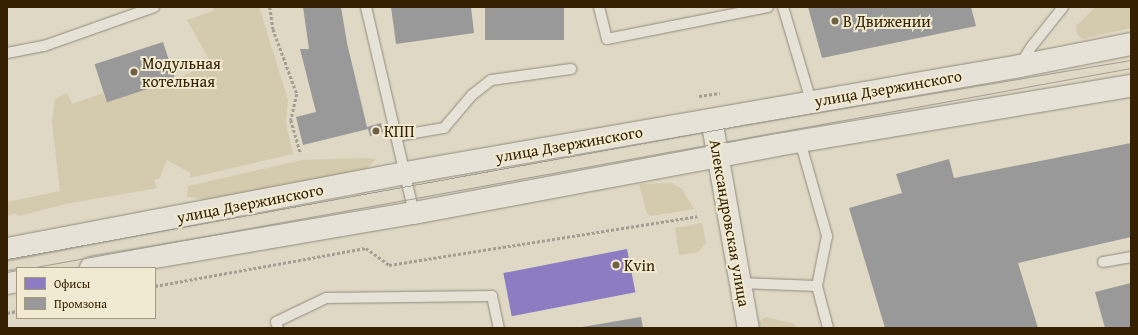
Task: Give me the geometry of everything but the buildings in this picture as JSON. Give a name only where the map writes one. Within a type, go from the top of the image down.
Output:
[{"type":"main road","name":"улица Дзержинского","points":[[7,248],[406,173],[1020,66],[1131,44]]},
{"type":"main road","points":[[97,267],[414,213],[720,155],[1131,86]]},
{"type":"street","name":"Александровская улица","points":[[711,119],[720,155],[748,328]]},
{"type":"lane","points":[[7,53],[44,46],[154,7]]},
{"type":"lane","points":[[366,7],[406,173],[414,213]]},
{"type":"lane","points":[[599,7],[607,39],[768,7]]},
{"type":"lane","points":[[783,7],[811,102]]},
{"type":"lane","points":[[1020,66],[1032,46],[1063,7]]},
{"type":"lane","points":[[397,136],[444,128],[472,95],[491,80],[571,69]]},
{"type":"lane","points":[[800,141],[827,236],[817,286],[828,328]]},
{"type":"lane","points":[[1103,262],[1131,257]]},
{"type":"lane","points":[[740,283],[817,286]]},
{"type":"lane","points":[[278,328],[276,322],[326,298],[492,296],[499,328]]},
{"type":"path","points":[[270,7],[273,29],[297,94],[291,120],[301,154]]},
{"type":"path","points":[[156,286],[366,248],[389,265],[698,216]]},
{"type":"shaded area","points":[[214,7],[259,7],[288,100],[286,123],[293,154],[189,178],[191,173],[167,160],[160,178],[154,180],[157,188],[65,204],[19,216],[15,213],[7,216],[7,202],[60,191],[52,122],[55,99],[67,93],[72,104],[103,93],[106,102],[175,80],[211,63],[187,20],[213,11]]},
{"type":"shaded area","points":[[1095,7],[1131,7],[1131,28],[1082,39],[1077,34],[1076,26]]},
{"type":"shaded area","points":[[376,159],[359,176],[220,201],[187,197],[188,186],[302,160]]},
{"type":"shaded area","points":[[672,183],[682,189],[694,209],[651,216],[647,214],[639,184]]},
{"type":"shaded area","points":[[702,223],[706,243],[698,252],[679,255],[675,228]]},
{"type":"shaded area","points":[[766,317],[795,324],[796,328],[759,328],[759,321]]},
{"type":"tram line","points":[[7,259],[742,125],[1131,60]]},
{"type":"tram line","points":[[36,267],[1131,68]]},
{"type":"tram line","points":[[7,272],[16,270]]},
{"type":"place","name":"В Движении","points":[[835,21]]},
{"type":"place","name":"Модульная котельная","points":[[134,72]]},
{"type":"place","name":"КПП","points":[[376,131]]},
{"type":"place","name":"Kvin","points":[[616,265]]}]
